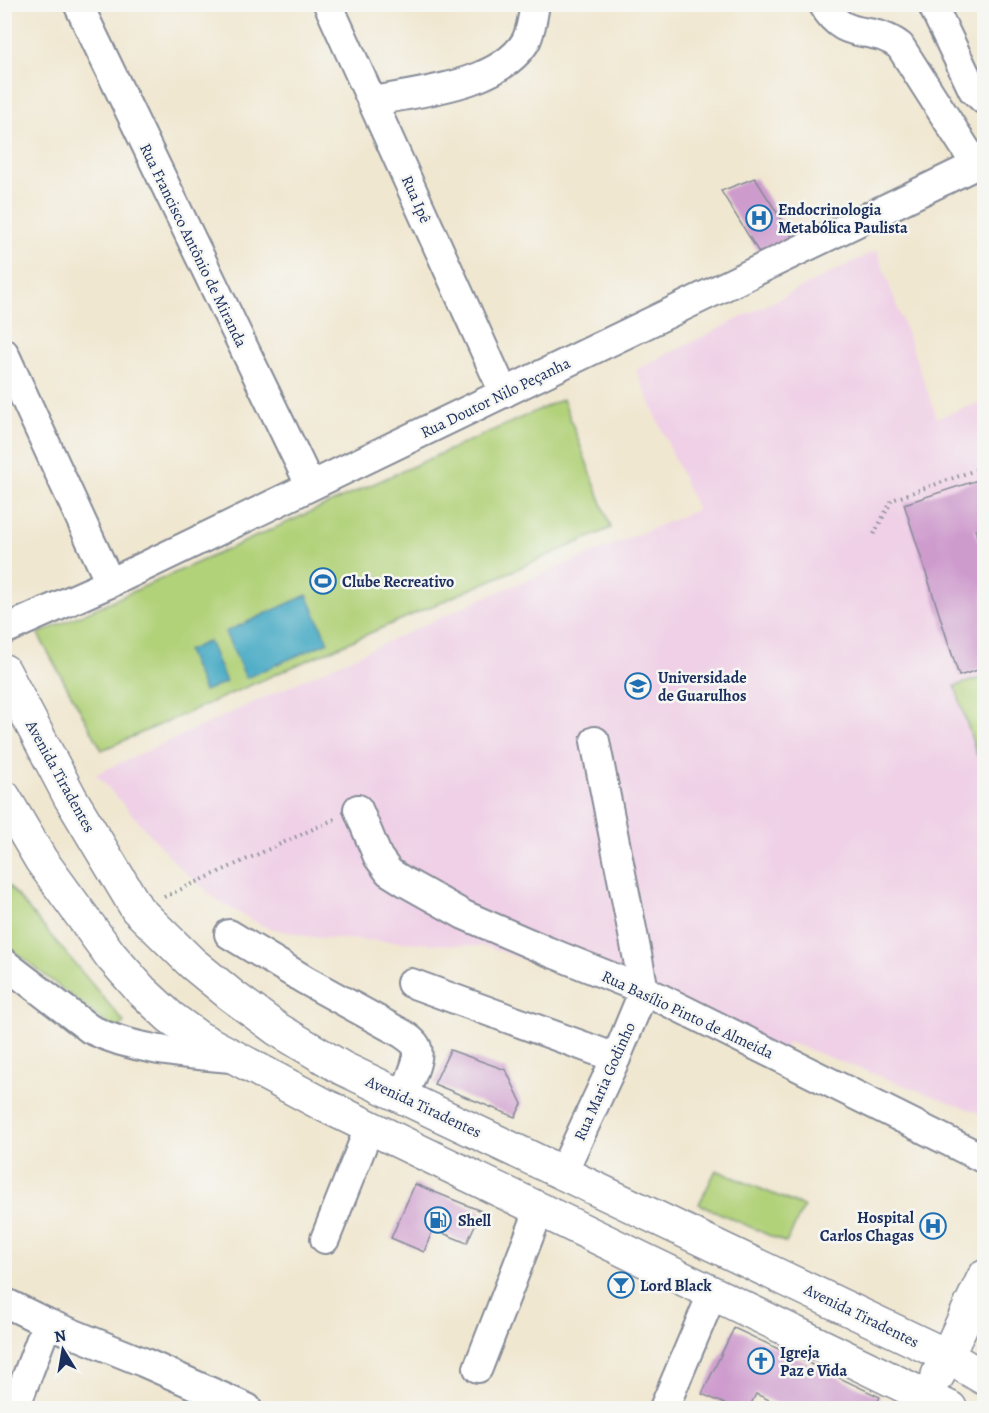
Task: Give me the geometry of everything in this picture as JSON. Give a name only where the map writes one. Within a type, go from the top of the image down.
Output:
[{"type":"main road","name":"Avenida Tiradentes","points":[[4,671],[70,797],[136,909],[192,963],[277,1029],[342,1068],[947,1356],[984,1377]]},
{"type":"main road","points":[[4,797],[41,860],[111,956],[141,990],[199,1038],[324,1105],[713,1292],[933,1404],[947,1356],[984,1277]]},
{"type":"street","name":"Rua Francisco Antônio de Miranda","points":[[78,4],[310,485]]},
{"type":"street","name":"Rua Ipê","points":[[328,4],[504,393]]},
{"type":"street","points":[[374,102],[483,76],[511,60],[527,39],[535,4]]},
{"type":"street","points":[[823,4],[838,24],[849,31],[890,38],[900,46],[980,163]]},
{"type":"street","points":[[933,4],[973,90],[984,100]]},
{"type":"street","name":"Rua Doutor Nilo Peçanha","points":[[4,630],[110,583],[980,163]]},
{"type":"street","points":[[4,353],[110,583]]},
{"type":"street","points":[[595,741],[645,990]]},
{"type":"street","name":"Rua Basílio Pinto de Almeida","points":[[358,809],[378,857],[389,872],[405,882],[475,919],[645,990],[984,1158]]},
{"type":"street","points":[[229,934],[305,980],[403,1034],[412,1042],[417,1047],[418,1057],[404,1096]]},
{"type":"street","points":[[4,963],[90,1029],[117,1040],[150,1048],[238,1059]]},
{"type":"street","points":[[411,983],[616,1058]]},
{"type":"street","name":"Rua Maria Godinho","points":[[563,1172],[645,990]]},
{"type":"street","points":[[150,1048],[161,1041],[171,1017]]},
{"type":"street","points":[[325,1239],[370,1126]]},
{"type":"street","points":[[478,1368],[540,1208]]},
{"type":"street","points":[[664,1408],[713,1292]]},
{"type":"street","points":[[4,1302],[47,1323],[248,1408]]},
{"type":"street","points":[[15,1408],[47,1323]]},
{"type":"path","points":[[874,534],[892,500],[984,467]]},
{"type":"path","points":[[136,909],[358,809]]},
{"type":"shaded area","name":"Universidade de Guarulhos","points":[[877,250],[937,418],[984,401],[984,1115],[788,1042],[778,1059],[638,1001],[489,947],[311,937],[265,927],[221,903],[178,866],[96,774],[486,597],[697,510],[636,370]]},
{"type":"green space","name":"Clube Recreativo","points":[[563,399],[611,528],[102,750],[38,634]]},
{"type":"green space","points":[[984,677],[984,752],[977,755],[955,686]]},
{"type":"green space","points":[[4,880],[124,1022],[116,1031],[5,944]]},
{"type":"green space","points":[[716,1170],[804,1207],[786,1243],[699,1204]]},
{"type":"water","points":[[307,595],[328,642],[246,678],[225,632]]},
{"type":"water","points":[[209,641],[226,682],[204,691],[187,651]]},
{"type":"building","name":"Endocrinologia Metabólica Paulista","points":[[755,178],[798,246],[764,261],[721,191]]},
{"type":"building","points":[[984,478],[984,527],[975,530],[984,560],[984,668],[959,676],[904,504]]},
{"type":"building","points":[[450,1050],[506,1070],[522,1104],[515,1117],[434,1084]]},
{"type":"building","name":"Shell","points":[[415,1184],[481,1211],[467,1243],[433,1229],[424,1252],[391,1238]]},
{"type":"building","name":"Igreja Paz e Vida","points":[[734,1328],[880,1397],[874,1408],[787,1408],[756,1394],[749,1408],[734,1408],[702,1394]]},
{"type":"place","name":"Endocrinologia Metabólica Paulista","points":[[759,218]]},
{"type":"place","name":"Clube Recreativo","points":[[323,581]]},
{"type":"place","name":"Universidade de Guarulhos","points":[[638,686]]},
{"type":"place","name":"Shell","points":[[438,1220]]},
{"type":"place","name":"Hospital Carlos Chagas","points":[[933,1226]]},
{"type":"place","name":"Lord Black","points":[[621,1285]]},
{"type":"place","name":"Igreja Paz e Vida","points":[[761,1361]]}]
